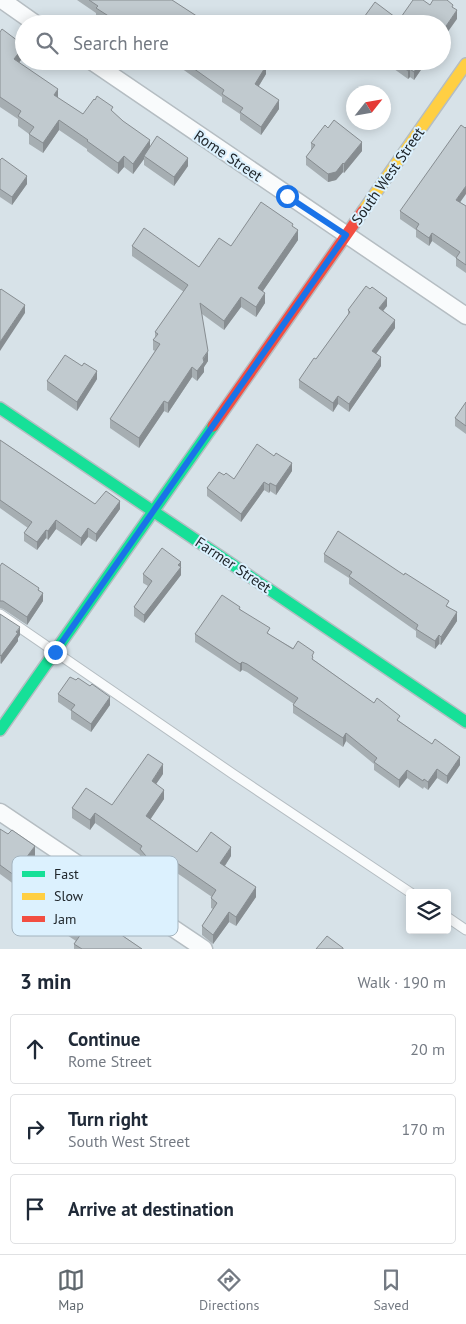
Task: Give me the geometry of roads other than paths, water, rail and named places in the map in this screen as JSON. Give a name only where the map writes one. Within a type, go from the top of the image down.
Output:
[{"type":"street","points":[[2,0],[23,15]]},
{"type":"street","name":"South West Street","points":[[0,730],[466,64]]},
{"type":"street","name":"Rome Street","points":[[104,70],[466,316]]},
{"type":"street","name":"Farmer Street","points":[[0,408],[466,722]]},
{"type":"street","points":[[0,812],[66,856]]},
{"type":"street","points":[[178,932],[204,949]]},
{"type":"lane","points":[[0,614],[406,890]]},
{"type":"lane","points":[[451,920],[466,930]]}]
